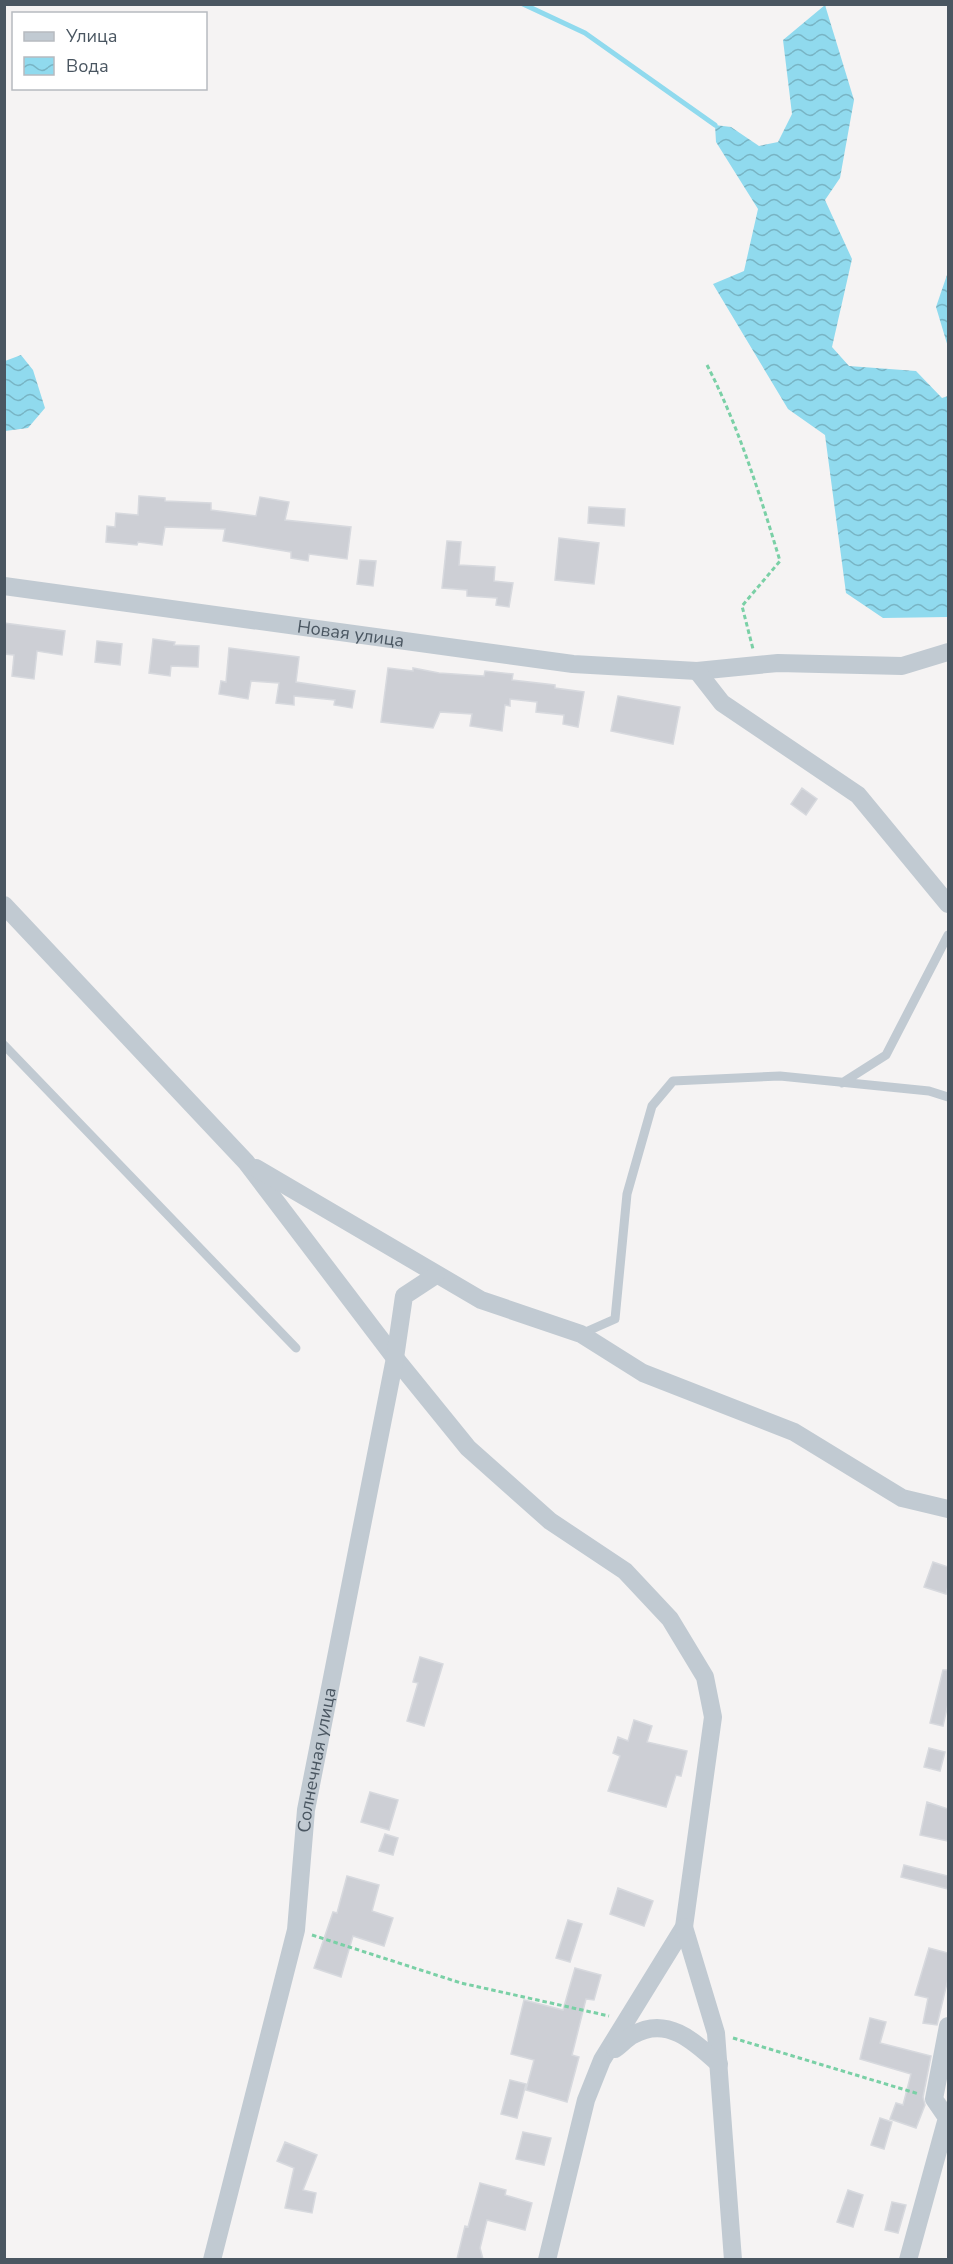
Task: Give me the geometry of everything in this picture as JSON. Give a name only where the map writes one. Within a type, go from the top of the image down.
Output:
[{"type":"street","name":"Новая улица","points":[[4,586],[573,664],[697,671],[778,663],[902,666],[948,652]]},
{"type":"street","points":[[697,671],[722,703],[858,795],[948,904]]},
{"type":"street","points":[[4,905],[246,1162],[395,1358],[468,1448],[550,1521],[625,1571],[670,1619],[705,1677],[713,1717],[706,1754],[684,1927],[602,2060],[586,2100],[547,2259]]},
{"type":"street","points":[[246,1162],[481,1300],[581,1334],[643,1373],[794,1432],[902,1498],[948,1509]]},
{"type":"street","name":"Солнечная улица","points":[[212,2259],[296,1930],[306,1810],[395,1358],[404,1296],[436,1275]]},
{"type":"street","points":[[684,1927],[716,2033],[733,2259]]},
{"type":"street","points":[[908,2259],[948,2118],[934,2099],[948,2026]]},
{"type":"street","points":[[602,2060],[634,2034],[657,2027],[672,2029],[695,2042],[719,2064]]},
{"type":"lane","points":[[842,1083],[886,1055],[948,935]]},
{"type":"lane","points":[[4,1045],[296,1348]]},
{"type":"lane","points":[[581,1334],[615,1319],[627,1194],[652,1107],[674,1081],[780,1076],[928,1091],[948,1096]]},
{"type":"path","points":[[707,365],[724,397],[762,502],[780,561],[742,606],[757,665]]},
{"type":"path","points":[[296,1930],[461,1983],[628,2020]]},
{"type":"path","points":[[716,2033],[934,2099]]},
{"type":"water","points":[[825,5],[854,100],[840,178],[825,200],[852,259],[832,347],[849,366],[916,371],[942,398],[948,396],[948,617],[883,618],[846,593],[825,435],[788,409],[713,284],[744,271],[758,209],[716,142],[715,125],[731,127],[759,146],[778,142],[792,114],[783,40]]},
{"type":"water","points":[[948,272],[948,347],[936,307]]},
{"type":"water","points":[[21,355],[33,370],[45,408],[28,428],[5,431],[5,361]]},
{"type":"building","points":[[139,496],[165,498],[165,501],[211,503],[211,510],[256,516],[260,497],[289,502],[285,520],[351,527],[347,559],[309,554],[308,561],[291,558],[291,552],[223,541],[225,529],[165,527],[162,545],[106,542],[107,526],[115,527],[116,513],[138,515]]},
{"type":"building","points":[[589,507],[625,509],[624,526],[588,523]]},
{"type":"building","points":[[559,538],[599,543],[594,584],[555,580]]},
{"type":"building","points":[[447,541],[461,542],[459,565],[495,567],[494,581],[513,583],[509,607],[496,605],[497,598],[467,596],[467,590],[442,588]]},
{"type":"building","points":[[360,560],[376,561],[373,586],[357,584]]},
{"type":"building","points":[[4,623],[65,631],[62,655],[37,651],[34,679],[12,676],[14,655],[4,654]]},
{"type":"building","points":[[153,639],[175,642],[174,645],[199,646],[198,667],[171,666],[170,676],[149,673]]},
{"type":"building","points":[[97,641],[122,644],[120,665],[95,662]]},
{"type":"building","points":[[229,648],[299,657],[296,682],[355,691],[352,708],[334,705],[335,700],[294,696],[294,705],[276,703],[279,683],[251,681],[248,699],[219,694],[221,681],[226,682]]},
{"type":"building","points":[[388,668],[413,671],[413,668],[439,673],[484,676],[485,671],[513,674],[512,680],[555,685],[555,688],[584,692],[578,727],[563,724],[564,715],[536,712],[537,702],[510,699],[510,706],[505,705],[502,731],[470,726],[472,714],[440,712],[433,728],[381,722]]},
{"type":"building","points":[[618,696],[680,707],[673,744],[611,731]]},
{"type":"building","points":[[802,788],[817,799],[806,815],[791,804]]},
{"type":"building","points":[[933,1562],[948,1567],[946,1594],[924,1587]]},
{"type":"building","points":[[420,1657],[443,1664],[424,1726],[407,1721],[418,1683],[413,1682]]},
{"type":"building","points":[[943,1670],[948,1670],[948,1704],[943,1726],[930,1723]]},
{"type":"building","points":[[634,1720],[652,1726],[647,1742],[687,1751],[681,1776],[676,1775],[666,1807],[608,1791],[620,1756],[613,1753],[618,1737],[628,1741]]},
{"type":"building","points":[[929,1748],[945,1752],[940,1771],[924,1767]]},
{"type":"building","points":[[370,1792],[398,1800],[389,1830],[361,1822]]},
{"type":"building","points":[[927,1802],[948,1809],[948,1841],[920,1835]]},
{"type":"building","points":[[385,1834],[398,1838],[393,1855],[379,1851]]},
{"type":"building","points":[[904,1865],[948,1876],[948,1889],[901,1877]]},
{"type":"building","points":[[347,1876],[379,1885],[372,1911],[393,1918],[384,1946],[353,1936],[341,1977],[314,1968],[333,1912],[337,1913]]},
{"type":"building","points":[[618,1888],[653,1901],[644,1926],[610,1914]]},
{"type":"building","points":[[568,1920],[582,1924],[570,1962],[556,1958]]},
{"type":"building","points":[[929,1948],[948,1953],[948,1979],[937,2025],[923,2023],[928,1998],[915,1995]]},
{"type":"building","points":[[575,1968],[601,1975],[594,2000],[586,1999],[572,2055],[579,2057],[567,2102],[526,2090],[534,2060],[511,2054],[524,2000],[563,2010]]},
{"type":"building","points":[[870,2018],[886,2022],[880,2043],[931,2056],[923,2097],[925,2105],[916,2128],[890,2119],[896,2103],[903,2105],[911,2074],[860,2059]]},
{"type":"building","points":[[510,2080],[526,2084],[517,2118],[501,2114]]},
{"type":"building","points":[[880,2118],[892,2122],[884,2149],[871,2145]]},
{"type":"building","points":[[523,2132],[551,2138],[544,2165],[516,2159]]},
{"type":"building","points":[[285,2142],[317,2155],[303,2190],[316,2193],[312,2213],[285,2208],[294,2168],[277,2161]]},
{"type":"building","points":[[480,2183],[506,2190],[505,2195],[532,2203],[525,2230],[487,2220],[480,2248],[483,2259],[457,2259],[465,2226],[468,2227]]},
{"type":"building","points":[[848,2190],[863,2195],[853,2227],[837,2222]]},
{"type":"building","points":[[892,2202],[906,2205],[898,2233],[885,2230]]},
{"type":"waterway","points":[[523,4],[585,33],[715,125]]}]
